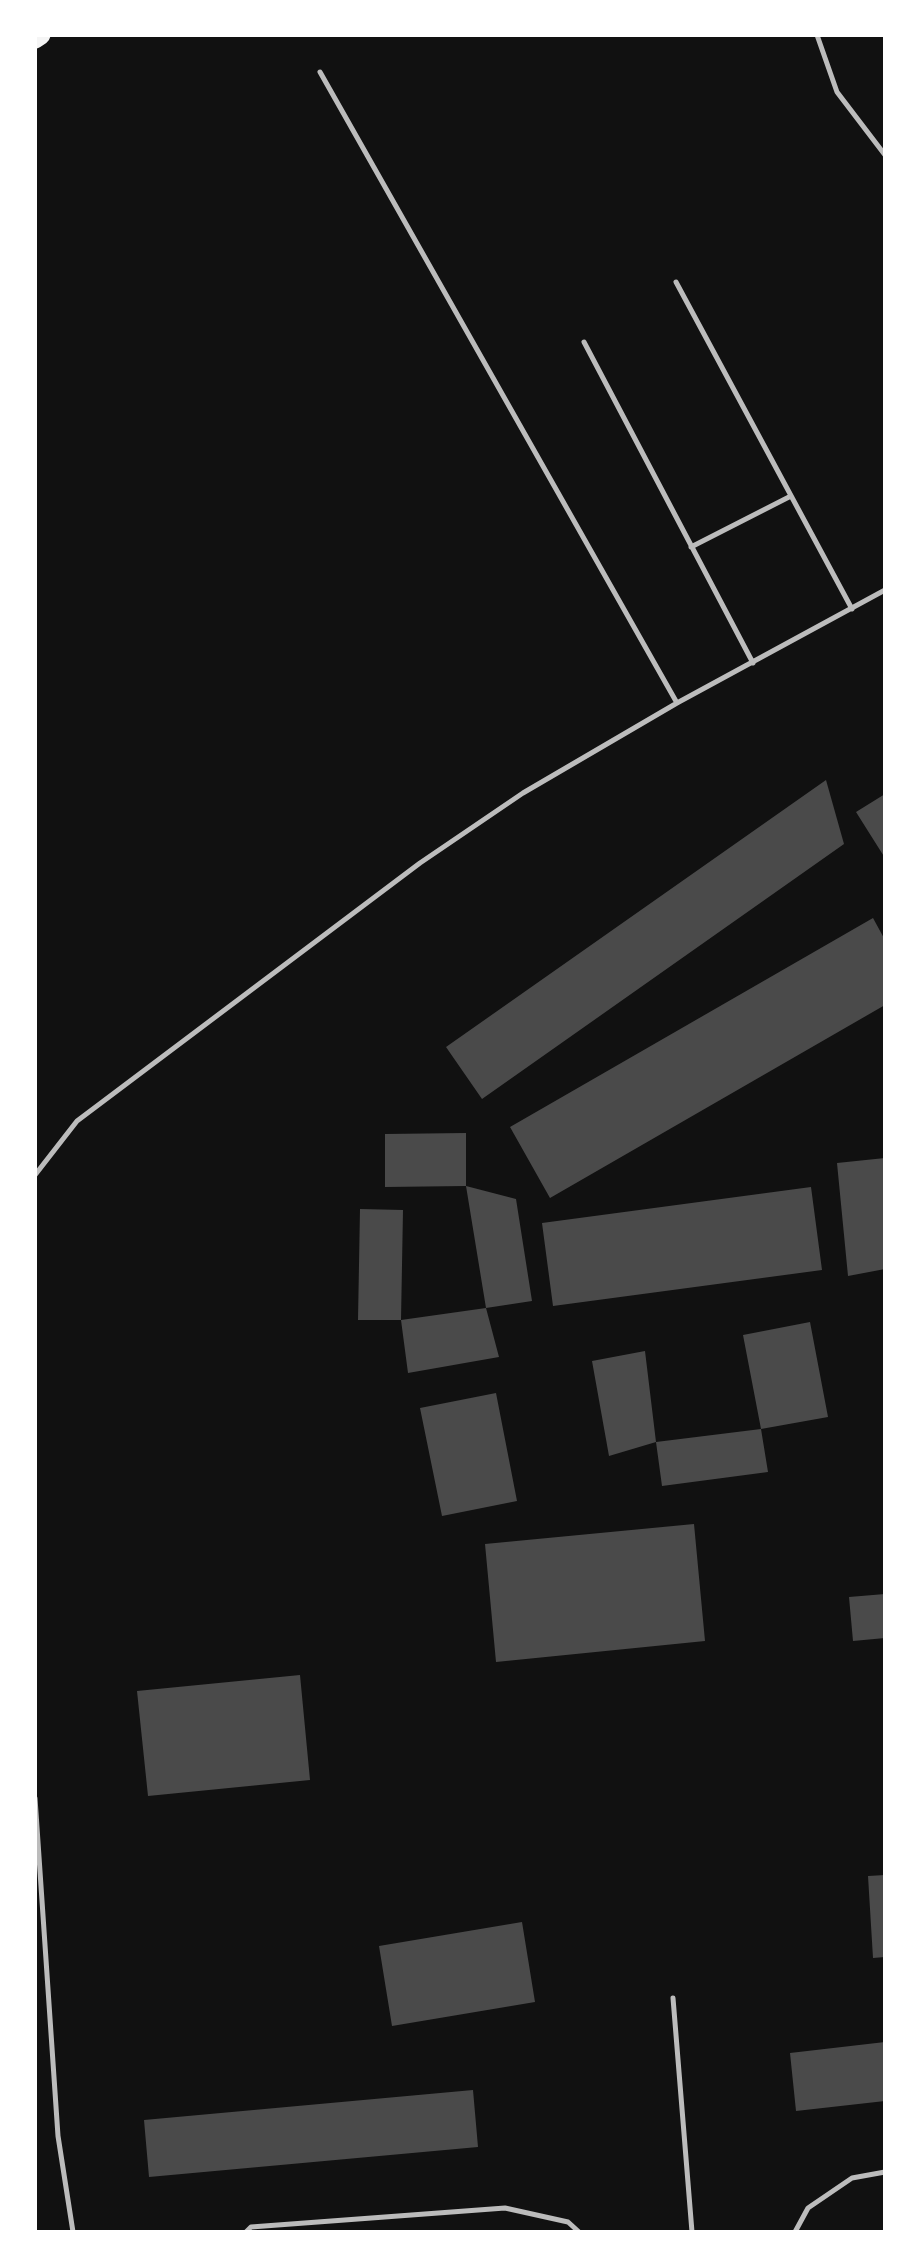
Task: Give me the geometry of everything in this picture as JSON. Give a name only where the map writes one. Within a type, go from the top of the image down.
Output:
[{"type":"highway","points":[[35,39],[41,35]]},
{"type":"lane","points":[[817,35],[837,92],[885,155]]},
{"type":"lane","points":[[320,72],[677,703]]},
{"type":"lane","points":[[676,282],[789,497],[852,609]]},
{"type":"lane","points":[[584,342],[753,663]]},
{"type":"lane","points":[[691,547],[789,497]]},
{"type":"lane","points":[[35,1175],[77,1121],[420,863],[523,793],[677,703],[885,590]]},
{"type":"lane","points":[[35,1798],[38,1881],[58,2136],[73,2232]]},
{"type":"lane","points":[[673,1998],[692,2232]]},
{"type":"lane","points":[[795,2232],[808,2207],[852,2178],[885,2172]]},
{"type":"lane","points":[[246,2232],[251,2227],[505,2208],[568,2222],[579,2232]]},
{"type":"building","points":[[826,780],[844,844],[482,1099],[446,1047]]},
{"type":"building","points":[[885,794],[885,858],[856,812]]},
{"type":"building","points":[[873,918],[885,940],[885,1005],[550,1198],[510,1127]]},
{"type":"building","points":[[466,1133],[466,1186],[385,1187],[385,1134]]},
{"type":"building","points":[[885,1158],[885,1269],[848,1276],[837,1163]]},
{"type":"building","points":[[466,1186],[516,1199],[532,1301],[486,1308]]},
{"type":"building","points":[[811,1187],[822,1270],[553,1306],[542,1223]]},
{"type":"building","points":[[360,1209],[403,1210],[401,1320],[358,1320]]},
{"type":"building","points":[[486,1308],[499,1357],[408,1373],[401,1320]]},
{"type":"building","points":[[810,1322],[828,1417],[761,1429],[743,1335]]},
{"type":"building","points":[[645,1351],[656,1442],[609,1456],[592,1361]]},
{"type":"building","points":[[496,1393],[517,1501],[442,1516],[420,1408]]},
{"type":"building","points":[[761,1429],[768,1472],[662,1486],[656,1442]]},
{"type":"building","points":[[694,1524],[705,1641],[496,1662],[485,1544]]},
{"type":"building","points":[[885,1594],[885,1638],[853,1641],[849,1597]]},
{"type":"building","points":[[300,1675],[310,1780],[148,1796],[137,1691]]},
{"type":"building","points":[[885,1875],[885,1957],[873,1958],[868,1876]]},
{"type":"building","points":[[522,1922],[535,2002],[392,2026],[379,1946]]},
{"type":"building","points":[[885,2042],[885,2101],[796,2111],[790,2053]]},
{"type":"building","points":[[473,2090],[478,2147],[149,2177],[144,2120]]}]
